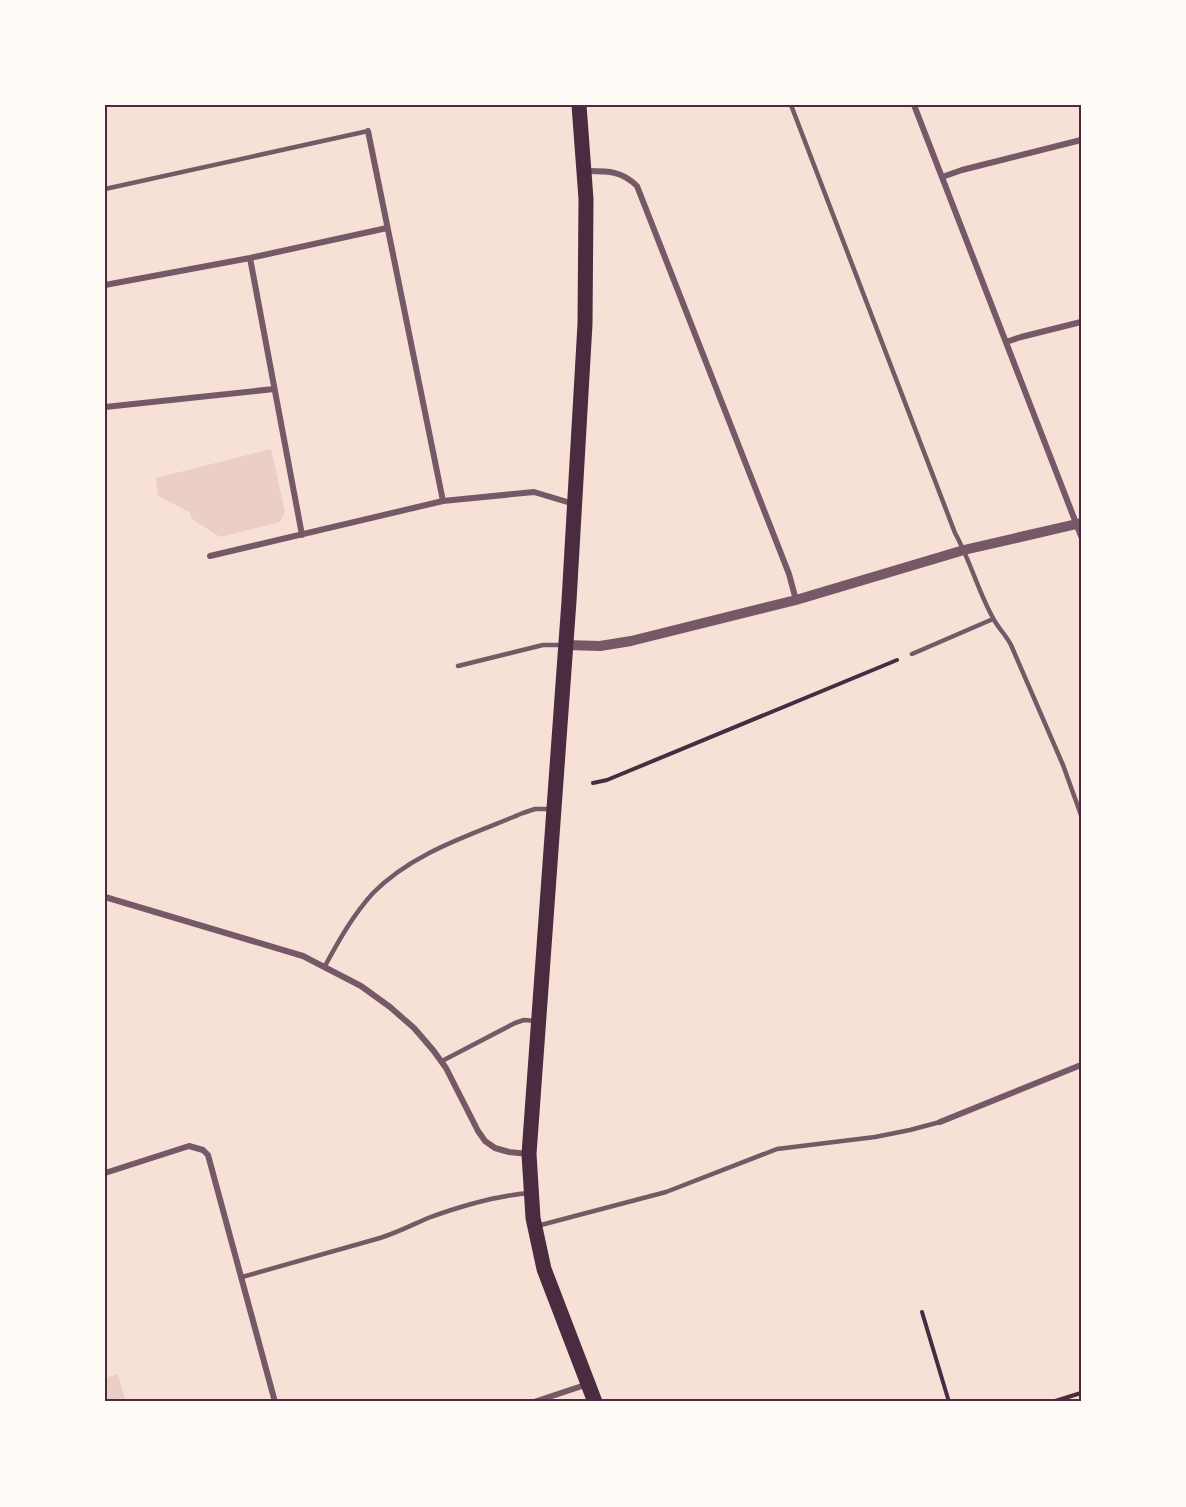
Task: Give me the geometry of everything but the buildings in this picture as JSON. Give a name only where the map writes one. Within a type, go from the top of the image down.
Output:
[{"type":"main road","points":[[579,105],[584,171],[585,324],[566,645],[529,1154],[534,1227],[544,1269],[595,1402]]},
{"type":"street","points":[[914,105],[1079,523],[1081,536]]},
{"type":"street","points":[[368,131],[443,501]]},
{"type":"street","points":[[942,177],[1081,140]]},
{"type":"street","points":[[584,171],[618,172],[628,177],[637,186],[785,563],[796,600]]},
{"type":"street","points":[[105,285],[250,258],[387,228]]},
{"type":"street","points":[[250,258],[302,536]]},
{"type":"street","points":[[1006,342],[1081,322]]},
{"type":"street","points":[[105,407],[274,389]]},
{"type":"street","points":[[210,556],[443,501],[534,492],[575,504]]},
{"type":"street","points":[[566,645],[600,646],[631,641],[796,600],[964,550],[1079,523]]},
{"type":"street","points":[[105,897],[303,956],[362,986],[414,1028],[442,1061],[485,1141],[495,1148],[529,1154]]},
{"type":"street","points":[[940,1122],[1081,1065]]},
{"type":"street","points":[[105,1173],[181,1147],[189,1146],[203,1150],[208,1155],[212,1162],[275,1402]]},
{"type":"street","points":[[534,1402],[589,1384]]},
{"type":"lane","points":[[791,105],[955,533],[993,619],[1011,645],[1063,765],[1081,815]]},
{"type":"lane","points":[[105,189],[368,131]]},
{"type":"lane","points":[[912,654],[993,619]]},
{"type":"lane","points":[[458,666],[543,645],[566,645]]},
{"type":"lane","points":[[325,966],[343,932],[372,894],[411,863],[433,851],[523,813],[535,809],[554,809]]},
{"type":"lane","points":[[442,1061],[515,1023],[524,1020],[538,1021]]},
{"type":"lane","points":[[534,1227],[666,1192],[777,1149],[875,1137],[940,1122]]},
{"type":"lane","points":[[242,1277],[390,1235],[427,1219],[494,1197],[530,1192]]},
{"type":"path","points":[[593,783],[607,780],[912,654]]},
{"type":"path","points":[[922,1312],[949,1402]]},
{"type":"path","points":[[1052,1402],[1081,1393]]},
{"type":"shaded area","points":[[271,449],[285,512],[280,522],[220,537],[192,519],[189,512],[158,496],[156,478]]},
{"type":"shaded area","points":[[118,1374],[126,1402],[105,1402],[105,1378]]}]
